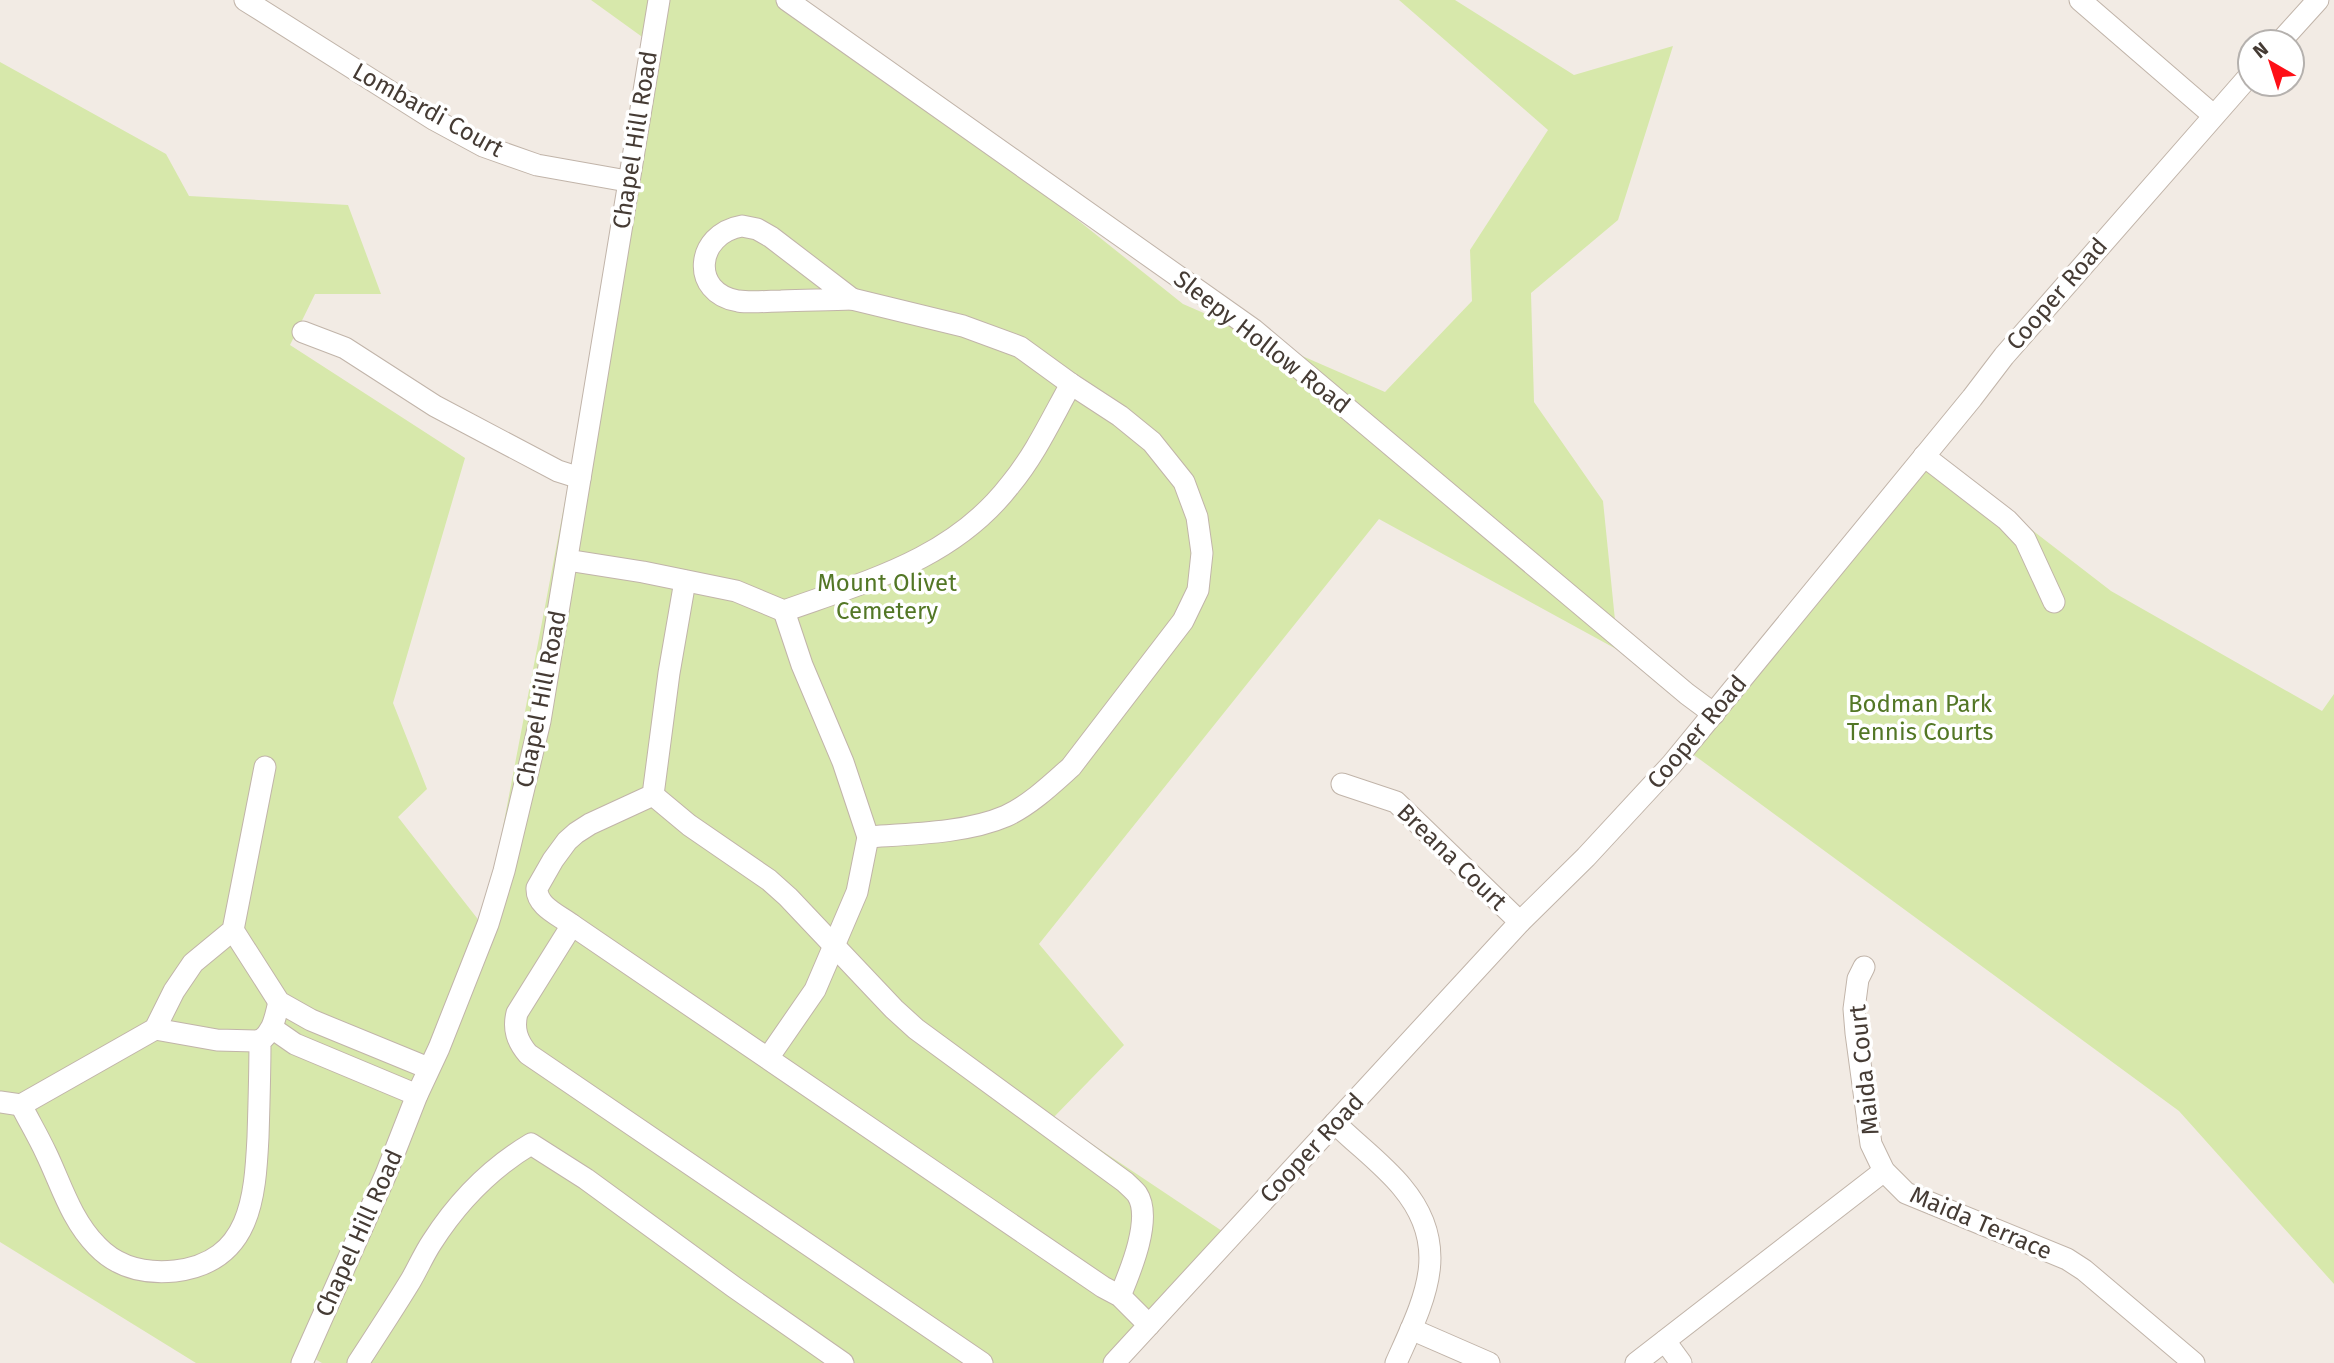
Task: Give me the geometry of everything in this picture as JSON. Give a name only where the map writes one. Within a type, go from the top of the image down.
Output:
[{"type":"street","name":"Lombardi Court","points":[[245,0],[436,120],[483,146],[537,165],[627,181]]},
{"type":"street","name":"Chapel Hill Road","points":[[308,1361],[416,1095],[439,1048],[488,924],[504,871],[537,733],[659,0]]},
{"type":"street","name":"Sleepy Hollow Road","points":[[787,0],[1254,330],[1714,714]]},
{"type":"street","points":[[2080,0],[2213,115]]},
{"type":"street","points":[[2293,28],[2318,0]]},
{"type":"street","name":"Cooper Road","points":[[1114,1363],[1520,922],[1586,857],[1672,764],[2004,356],[2236,90]]},
{"type":"street","points":[[852,299],[757,229],[742,226],[730,229],[711,243],[703,264],[705,274],[716,290],[724,297],[737,301],[852,299],[963,326],[1020,347],[1120,416],[1152,442],[1184,482],[1197,517],[1202,553],[1201,580],[1193,604],[1183,621],[1070,767],[1049,787],[1009,814],[994,820],[925,832],[868,837]]},
{"type":"street","points":[[303,332],[345,348],[435,406],[558,471],[580,478]]},
{"type":"street","points":[[567,560],[736,591],[784,611],[912,564],[961,534],[989,511],[1011,485],[1033,453],[1071,384]]},
{"type":"street","points":[[1924,456],[2007,520],[2025,539],[2054,602]]},
{"type":"street","points":[[653,796],[669,673],[685,581]]},
{"type":"street","points":[[768,1058],[815,990],[857,892],[868,837],[843,762],[802,665],[784,611]]},
{"type":"street","points":[[265,767],[233,930],[194,963],[174,991],[155,1029],[10,1103],[45,1151],[77,1221],[96,1245],[112,1259],[127,1267],[157,1273],[198,1265],[227,1247],[246,1221],[256,1183],[266,1034],[279,1002]]},
{"type":"street","name":"Breana Court","points":[[1342,784],[1396,802],[1520,922]]},
{"type":"street","points":[[653,796],[590,824],[567,841],[537,888],[537,897],[542,904],[1119,1296],[1149,1325]]},
{"type":"street","points":[[653,796],[689,825],[769,880],[916,1029],[1138,1194],[1143,1207],[1143,1221],[1130,1272],[1119,1296]]},
{"type":"street","points":[[572,925],[517,1013],[514,1024],[516,1035],[528,1054],[982,1363]]},
{"type":"street","points":[[233,930],[279,1002],[311,1020],[428,1068]]},
{"type":"street","name":"Maida Court","points":[[1864,967],[1858,979],[1854,1009],[1856,1033],[1871,1144],[1884,1171]]},
{"type":"street","points":[[155,1029],[217,1040],[266,1034],[416,1095]]},
{"type":"street","points":[[1335,1123],[1401,1185],[1424,1223],[1430,1243],[1430,1277],[1421,1307],[1396,1363]]},
{"type":"street","points":[[358,1363],[454,1210],[491,1173],[531,1144],[586,1179],[843,1363]]},
{"type":"street","name":"Maida Terrace","points":[[1636,1363],[1884,1171],[1906,1193],[2067,1259],[2084,1270],[2194,1363]]},
{"type":"street","points":[[1411,1329],[1489,1363]]},
{"type":"street","points":[[1665,1341],[1681,1363]]},
{"type":"green space","name":"Mount Olivet Cemetery","points":[[591,0],[802,0],[1183,304],[1385,392],[1472,301],[1470,250],[1548,130],[1399,0],[1455,0],[1574,75],[1673,46],[1618,220],[1531,293],[1534,402],[1603,501],[1618,650],[1379,519],[1039,944],[1124,1045],[1053,1118],[1228,1235],[1110,1363],[322,1363],[306,1354],[302,1363],[196,1363],[0,1242],[0,62],[166,154],[189,196],[348,205],[381,294],[315,294],[290,345],[465,458],[393,703],[427,789],[398,817],[484,927],[652,44]]},
{"type":"green space","name":"Bodman Park Tennis Courts","points":[[1931,452],[2111,591],[2322,711],[2334,694],[2334,1284],[2179,1111],[1683,747]]}]
